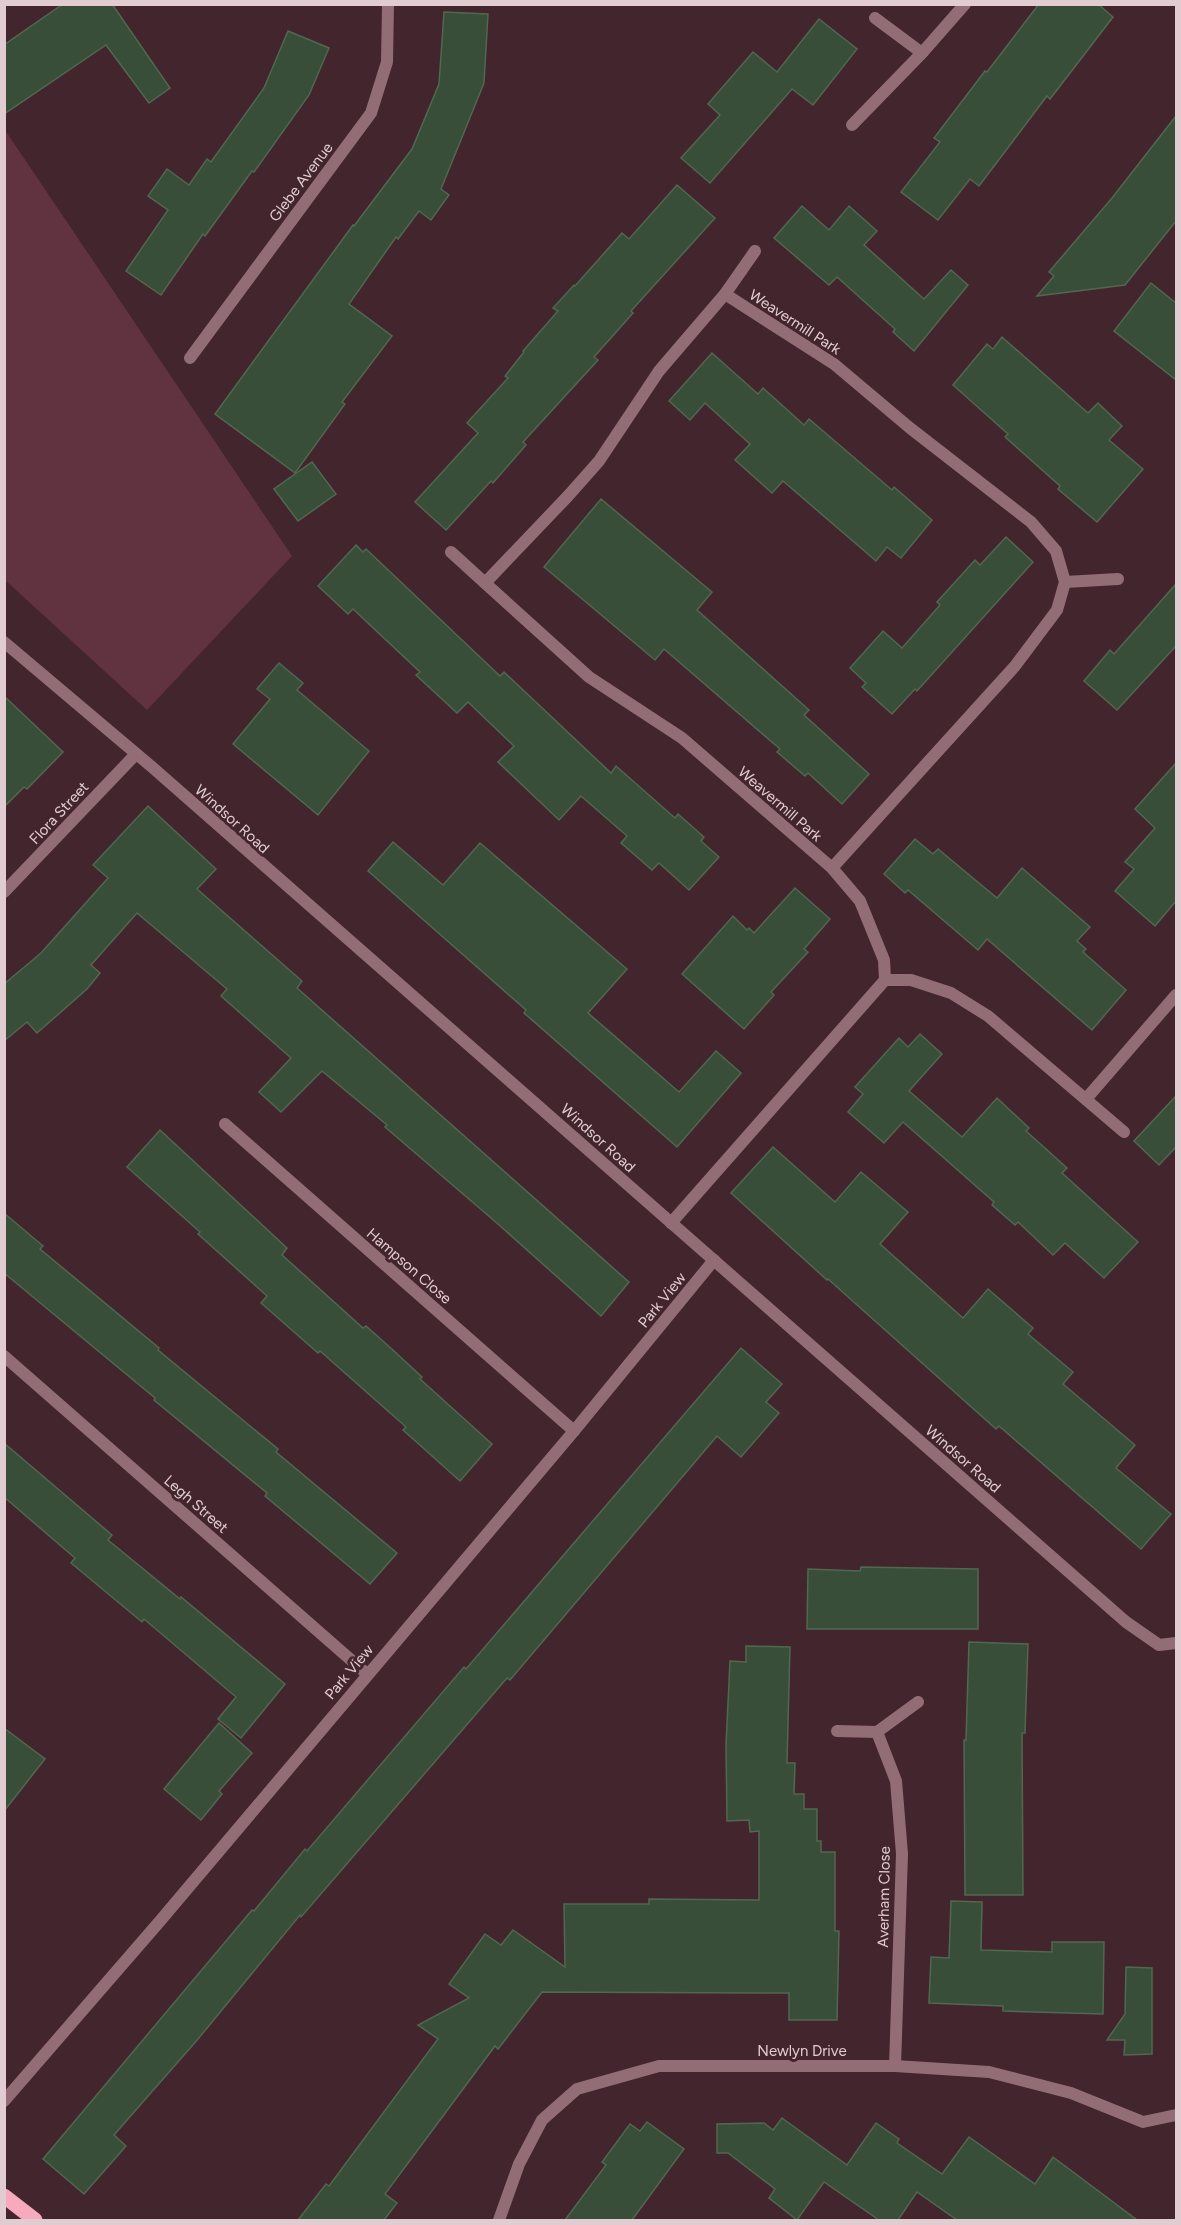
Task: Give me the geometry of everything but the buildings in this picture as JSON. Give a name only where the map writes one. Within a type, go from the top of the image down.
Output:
[{"type":"main road","points":[[4,2196],[35,2220]]},
{"type":"street","name":"Glebe Avenue","points":[[190,358],[371,113],[387,62],[388,4]]},
{"type":"street","points":[[852,125],[965,4]]},
{"type":"street","points":[[875,18],[922,52]]},
{"type":"street","points":[[725,294],[754,251]]},
{"type":"street","name":"Weavermill Park","points":[[485,583],[599,461],[659,371],[725,294],[834,364],[910,429],[1031,522],[1056,551],[1065,582]]},
{"type":"street","name":"Weavermill Park","points":[[451,552],[590,677],[682,738],[832,868],[860,901],[884,960],[885,980]]},
{"type":"street","points":[[832,868],[1015,666],[1057,610],[1065,582],[1118,579]]},
{"type":"street","name":"Windsor Road","points":[[4,642],[136,754],[1126,1623],[1159,1645],[1176,1643]]},
{"type":"street","name":"Flora Street","points":[[4,892],[136,754]]},
{"type":"street","points":[[671,1223],[885,980],[910,980],[951,993],[988,1017],[1124,1132]]},
{"type":"street","points":[[1086,1099],[1176,995]]},
{"type":"street","name":"Hampson Close","points":[[225,1124],[574,1431]]},
{"type":"street","name":"Park View","points":[[4,2101],[160,1921],[574,1431],[714,1260]]},
{"type":"street","name":"Legh Street","points":[[4,1356],[367,1674]]},
{"type":"street","points":[[837,1731],[877,1732],[918,1702]]},
{"type":"street","name":"Averham Close","points":[[877,1732],[896,1781],[902,1854],[895,2067]]},
{"type":"street","name":"Newlyn Drive","points":[[499,2220],[519,2164],[542,2120],[578,2089],[659,2066],[895,2067],[989,2072],[1071,2093],[1143,2122],[1176,2115]]},
{"type":"shaded area","points":[[5,130],[292,556],[147,710],[5,580]]}]
